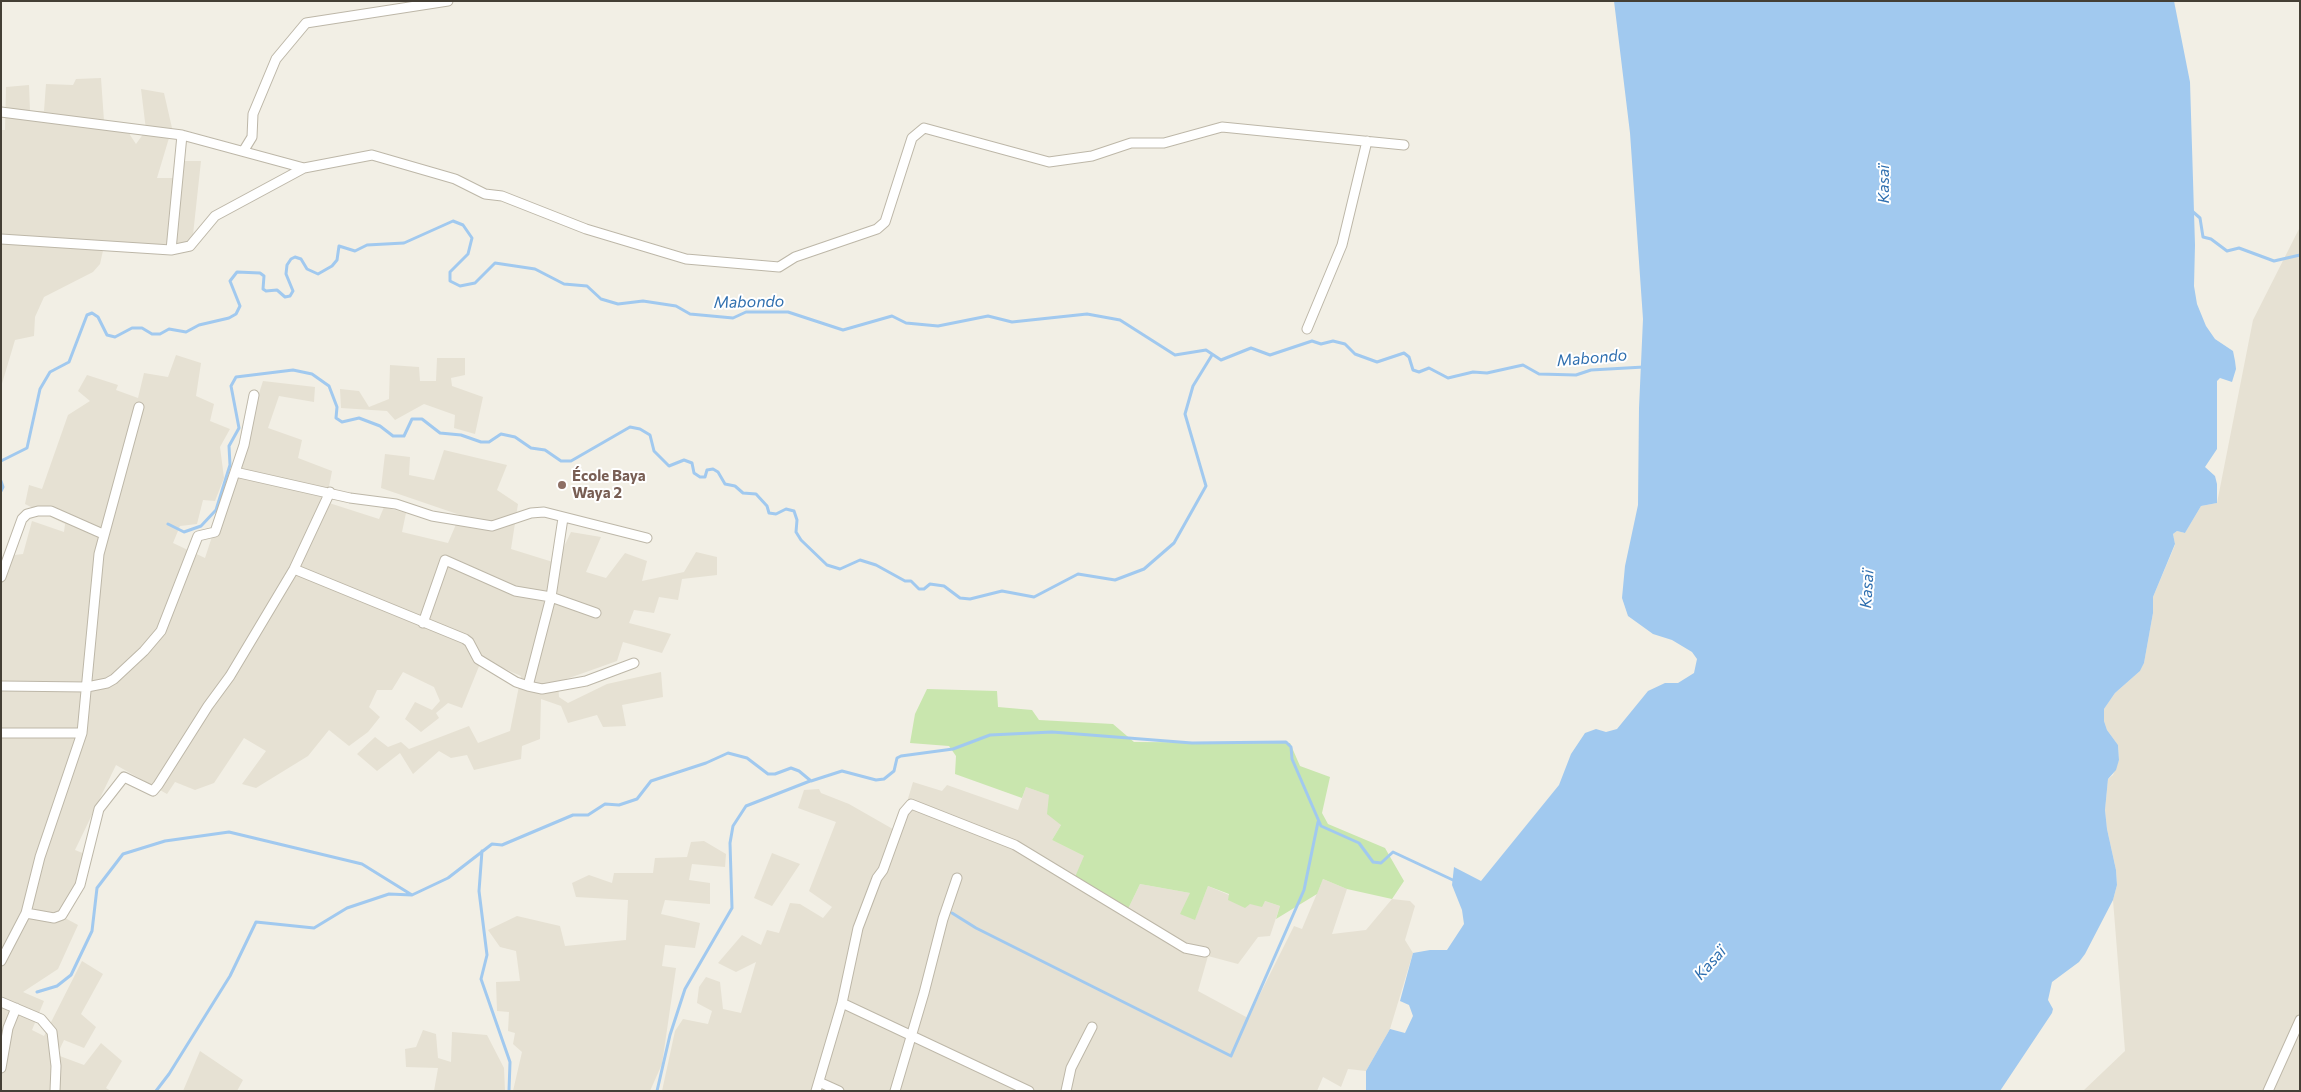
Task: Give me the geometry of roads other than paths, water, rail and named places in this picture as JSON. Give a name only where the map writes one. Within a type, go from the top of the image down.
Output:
[{"type":"street","points":[[244,150],[252,137],[253,114],[276,59],[306,23],[448,1]]},
{"type":"street","points":[[1,112],[13,112],[182,136],[244,150],[304,168]]},
{"type":"street","points":[[1,239],[171,250],[190,246],[215,216],[304,168],[372,155],[454,179],[485,194],[502,196],[586,229],[686,259],[779,267],[795,257],[877,229],[885,222],[912,138],[924,128],[1048,162],[1092,156],[1131,143],[1164,143],[1222,127],[1404,145]]},
{"type":"street","points":[[171,250],[182,136]]},
{"type":"street","points":[[1307,329],[1342,245],[1367,141]]},
{"type":"street","points":[[1,686],[88,687],[107,683],[144,651],[161,631],[198,536],[215,532],[244,445],[254,395]]},
{"type":"street","points":[[1,961],[26,913],[40,857],[82,733],[88,687],[99,554],[139,407]]},
{"type":"street","points":[[234,472],[350,498],[396,504],[432,516],[492,526],[531,513],[544,512],[563,518],[630,532],[647,538]]},
{"type":"street","points":[[26,913],[54,918],[62,915],[80,885],[99,809],[124,777],[153,790],[158,785],[208,706],[230,676],[294,569],[330,492]]},
{"type":"street","points":[[1,577],[22,520],[27,514],[38,511],[51,511],[103,534]]},
{"type":"street","points":[[528,686],[551,597],[563,518]]},
{"type":"street","points":[[423,623],[445,560],[515,591],[551,597],[596,613]]},
{"type":"street","points":[[294,569],[465,639],[469,642],[478,659],[516,682],[528,686],[542,689],[586,681],[634,663]]},
{"type":"street","points":[[1,733],[82,733]]},
{"type":"street","points":[[839,1091],[818,1086],[842,1003],[858,928],[877,878],[883,870],[904,812],[911,804],[1015,845],[1185,948],[1205,952]]},
{"type":"street","points":[[895,1091],[943,919],[957,878]]},
{"type":"street","points":[[1,1002],[42,1018],[52,1032],[56,1066],[55,1091]]},
{"type":"street","points":[[842,1003],[1029,1091]]},
{"type":"street","points":[[1,1068],[8,1028],[16,1008]]},
{"type":"street","points":[[2268,1091],[2300,1020]]},
{"type":"street","points":[[1066,1091],[1070,1068],[1092,1026]]},
{"type":"water","name":"Kasaï","points":[[1614,1],[2174,1],[2190,82],[2195,245],[2194,286],[2197,304],[2206,326],[2215,339],[2233,351],[2236,369],[2232,382],[2220,378],[2217,381],[2217,449],[2205,467],[2215,476],[2217,503],[2201,506],[2185,533],[2177,531],[2173,534],[2175,544],[2153,597],[2153,613],[2144,663],[2140,671],[2115,693],[2104,709],[2104,721],[2107,730],[2118,745],[2119,760],[2116,770],[2108,779],[2105,810],[2116,870],[2117,885],[2113,900],[2085,954],[2079,962],[2052,982],[2048,1000],[2053,1009],[2052,1013],[2000,1091],[1366,1091],[1366,1071],[1390,1029],[1405,1033],[1413,1016],[1409,1005],[1400,1001],[1413,953],[1447,950],[1464,924],[1462,910],[1452,885],[1454,867],[1481,881],[1559,785],[1571,754],[1585,733],[1596,729],[1606,732],[1617,729],[1648,691],[1665,683],[1678,683],[1694,673],[1697,659],[1692,652],[1672,640],[1653,634],[1628,616],[1622,598],[1625,566],[1638,505],[1639,408],[1643,319],[1630,133]]},
{"type":"waterway","points":[[2192,211],[2200,218],[2203,237],[2211,239],[2227,251],[2239,248],[2274,261],[2300,255]]},
{"type":"waterway","name":"Mabondo","points":[[1,461],[27,448],[40,389],[50,372],[69,362],[87,315],[92,313],[98,317],[107,335],[115,337],[132,328],[142,328],[152,334],[160,334],[169,329],[186,332],[199,325],[229,318],[236,314],[240,306],[230,281],[237,272],[260,273],[264,276],[263,289],[266,291],[277,290],[285,297],[290,296],[293,291],[286,274],[287,265],[295,257],[301,259],[307,269],[318,274],[332,266],[337,260],[339,246],[355,251],[367,245],[404,243],[453,221],[463,225],[472,238],[468,254],[450,272],[450,281],[460,286],[475,283],[495,263],[535,269],[564,284],[587,286],[601,299],[618,304],[643,301],[676,306],[690,314],[733,318],[746,312],[788,312],[843,330],[892,316],[906,323],[938,326],[988,316],[1012,322],[1087,314],[1120,320],[1175,355],[1206,350],[1221,360],[1251,348],[1270,355],[1312,341],[1321,344],[1333,341],[1345,344],[1355,354],[1377,362],[1404,353],[1409,357],[1413,370],[1419,372],[1429,368],[1448,378],[1473,372],[1487,373],[1523,365],[1539,374],[1576,375],[1591,370],[1644,367]]},
{"type":"waterway","points":[[168,524],[184,532],[201,526],[216,510],[230,465],[229,446],[239,428],[231,386],[236,377],[293,370],[312,374],[329,386],[337,407],[336,418],[342,422],[359,418],[380,426],[393,436],[404,436],[412,419],[422,419],[440,433],[461,435],[481,442],[489,442],[501,434],[515,437],[531,448],[545,450],[561,461],[571,461],[630,427],[640,429],[650,435],[654,451],[669,466],[684,460],[692,463],[694,473],[700,477],[705,477],[707,470],[713,469],[718,472],[725,484],[735,486],[743,493],[756,494],[767,506],[769,513],[776,514],[786,509],[794,511],[797,520],[796,532],[801,540],[827,565],[840,569],[860,560],[876,565],[905,581],[911,581],[919,589],[924,589],[930,584],[944,586],[960,598],[970,599],[1002,591],[1034,597],[1078,574],[1115,580],[1144,569],[1174,543],[1206,486],[1185,414],[1193,386],[1212,355]]},
{"type":"waterway","name":"Mabondo","points":[[1,481],[3,487],[1,491]]},
{"type":"waterway","points":[[156,1091],[169,1074],[230,976],[256,922],[314,928],[347,908],[389,894],[412,895],[448,878],[492,844],[502,845],[573,815],[588,815],[605,804],[619,805],[637,799],[651,781],[706,763],[728,753],[747,758],[768,774],[775,774],[791,768],[799,771],[811,781],[842,771],[876,780],[884,779],[894,771],[897,758],[901,756],[953,749],[990,735],[1052,732],[1192,743],[1286,742],[1291,747],[1292,759],[1321,826],[1359,843],[1373,862],[1381,863],[1393,852],[1455,881]]},
{"type":"waterway","points":[[657,1091],[670,1035],[685,989],[732,908],[730,843],[733,826],[746,806],[810,781]]},
{"type":"waterway","points":[[952,913],[976,928],[1231,1056],[1304,890],[1318,822]]},
{"type":"waterway","points":[[37,992],[57,986],[71,975],[92,931],[97,888],[123,854],[165,841],[229,832],[362,864],[412,895]]},
{"type":"waterway","points":[[482,851],[479,891],[487,955],[481,979],[510,1062],[509,1091]]},
{"type":"place","name":"École Baya Waya 2","points":[[562,485]]}]
